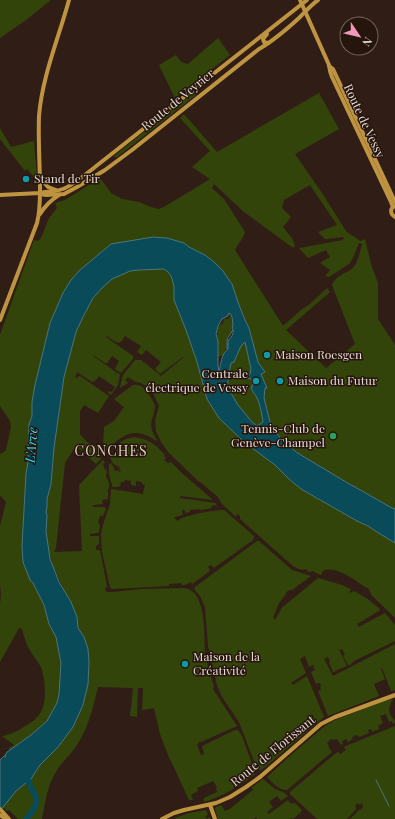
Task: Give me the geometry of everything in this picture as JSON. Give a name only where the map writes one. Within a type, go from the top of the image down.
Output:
[{"type":"main road","points":[[0,320],[38,218],[40,208],[39,123],[41,102],[46,77],[69,0]]},
{"type":"main road","name":"Route de Veyrier","points":[[59,192],[111,155],[280,21],[301,2],[307,0]]},
{"type":"main road","name":"Route de Veyrier","points":[[0,195],[46,195],[59,192],[68,192],[77,187],[116,161],[268,43],[298,19],[318,0]]},
{"type":"main road","name":"Route de Vessy","points":[[301,2],[394,206],[391,213],[395,217]]},
{"type":"main road","points":[[268,43],[264,42],[262,39],[263,37],[277,26],[280,21]]},
{"type":"main road","points":[[225,65],[230,71]]},
{"type":"main road","name":"Route de Vessy","points":[[368,148],[395,202]]},
{"type":"main road","points":[[111,155],[116,161]]},
{"type":"main road","points":[[38,218],[59,192],[46,186],[40,179]]},
{"type":"main road","name":"Route de Florissant","points":[[162,819],[174,813],[210,805],[230,797],[256,780],[314,730],[328,720],[395,695]]},
{"type":"main road","points":[[210,805],[215,819]]},
{"type":"main road","points":[[0,809],[2,815],[6,819]]},
{"type":"main road","points":[[2,815],[9,819]]},
{"type":"green space","points":[[0,0],[51,0],[0,38]]},
{"type":"green space","points":[[218,38],[230,55],[175,98],[159,65],[176,55],[181,62],[188,64]]},
{"type":"green space","points":[[194,92],[196,95],[116,158],[114,156]]},
{"type":"green space","points":[[319,93],[339,129],[295,154],[346,231],[360,241],[365,239],[371,264],[378,283],[378,319],[395,345],[395,509],[296,452],[280,438],[270,422],[265,403],[263,422],[257,426],[239,407],[227,385],[231,363],[234,362],[241,346],[251,337],[249,328],[232,284],[220,268],[205,255],[188,247],[184,243],[71,280],[61,297],[50,323],[32,402],[32,416],[29,424],[28,462],[23,527],[30,580],[44,605],[49,624],[56,637],[61,663],[60,687],[57,703],[47,721],[10,750],[9,748],[14,745],[2,736],[9,735],[38,717],[44,705],[45,688],[41,667],[25,640],[22,629],[19,628],[0,662],[0,526],[6,502],[0,495],[0,454],[6,450],[11,427],[10,421],[0,406],[0,335],[34,240],[38,241],[41,238],[49,218],[57,208],[55,203],[65,200],[100,178],[111,193],[122,199],[139,202],[159,209],[210,179],[192,167],[210,151],[180,118],[184,114],[217,152]],"holes":[[[214,184],[244,212],[293,248],[295,246],[292,238],[283,227],[291,217],[282,208],[284,200],[310,185],[337,225],[318,232],[325,239],[344,237],[343,240],[299,248],[308,258],[326,250],[330,257],[320,263],[330,270],[325,276],[329,277],[349,264],[359,243],[362,244],[354,267],[338,277],[332,285],[355,344],[326,368],[286,330],[330,292],[327,288],[283,326],[235,250],[245,232],[224,199],[212,188]]]},
{"type":"green space","points":[[0,128],[11,147],[34,141],[37,177],[34,177],[27,169],[25,171],[0,139]]},
{"type":"green space","points":[[164,269],[171,276],[174,286],[174,300],[197,362],[275,465],[301,489],[357,521],[369,526],[395,543],[395,618],[372,596],[368,588],[345,574],[334,570],[328,570],[323,571],[321,575],[314,571],[309,572],[306,569],[304,570],[293,566],[240,519],[240,516],[237,514],[236,517],[222,504],[218,497],[199,482],[168,452],[156,431],[155,420],[159,406],[154,395],[147,387],[128,377],[125,380],[128,383],[120,387],[123,375],[135,360],[141,360],[161,376],[184,357],[160,374],[155,369],[161,362],[146,350],[142,355],[137,352],[141,346],[125,336],[121,342],[118,343],[106,336],[133,356],[133,359],[121,373],[115,369],[119,361],[112,356],[107,363],[105,363],[93,355],[116,372],[114,376],[117,372],[120,375],[118,385],[111,395],[108,393],[109,391],[112,392],[115,387],[99,376],[92,382],[77,372],[75,378],[80,376],[109,396],[98,413],[84,405],[80,411],[80,434],[87,442],[100,447],[101,453],[98,456],[99,458],[101,456],[101,459],[96,464],[77,447],[65,463],[56,548],[54,552],[82,551],[79,485],[103,460],[105,462],[103,464],[105,470],[107,470],[106,476],[109,483],[108,499],[102,500],[103,504],[93,505],[93,507],[104,507],[106,509],[103,516],[100,516],[98,523],[100,524],[99,532],[90,534],[90,536],[99,536],[99,544],[96,546],[96,550],[100,550],[107,586],[105,590],[107,592],[112,592],[141,589],[184,588],[191,591],[197,597],[203,615],[205,652],[214,686],[213,689],[237,726],[199,742],[197,745],[201,755],[204,754],[202,746],[235,730],[238,730],[242,736],[255,772],[254,775],[218,797],[204,802],[204,798],[217,792],[217,787],[213,781],[197,788],[198,791],[191,795],[193,800],[189,800],[170,760],[160,734],[154,708],[142,710],[143,688],[138,688],[137,717],[130,716],[133,688],[98,687],[87,726],[80,741],[58,769],[50,783],[42,819],[18,819],[9,810],[7,811],[3,807],[16,791],[27,781],[29,782],[40,765],[58,747],[73,727],[83,705],[88,684],[89,662],[84,638],[78,628],[77,617],[54,569],[48,549],[46,531],[47,499],[51,484],[54,448],[64,377],[76,332],[93,298],[102,288],[116,277],[130,271]]},
{"type":"green space","points":[[230,313],[233,330],[226,340],[226,347],[223,356],[220,357],[218,356],[217,331],[219,326],[223,324],[224,319],[228,319],[230,317]]},
{"type":"green space","points":[[133,385],[144,388],[155,405],[151,426],[157,440],[156,441],[142,434],[129,434],[118,440],[107,451],[103,447],[104,427],[114,421],[124,407],[114,399]]},
{"type":"green space","points":[[134,437],[144,439],[155,445],[165,455],[164,456],[166,458],[164,460],[168,463],[171,462],[213,500],[180,496],[180,498],[216,503],[218,506],[215,505],[211,506],[212,508],[200,510],[190,510],[190,512],[185,513],[185,510],[182,510],[183,515],[174,517],[177,521],[199,513],[224,510],[254,536],[253,540],[214,568],[211,565],[208,567],[210,571],[192,584],[191,582],[185,585],[182,585],[181,583],[169,584],[169,586],[112,589],[110,587],[102,552],[101,534],[110,504],[111,489],[143,494],[145,485],[142,484],[142,482],[136,481],[136,486],[131,485],[131,481],[125,480],[124,482],[121,482],[120,486],[112,487],[109,464],[111,463],[115,471],[118,470],[120,473],[121,472],[119,469],[120,468],[112,462],[110,457],[117,452],[115,449],[121,447],[120,442]]},
{"type":"green space","points":[[259,541],[292,570],[311,576],[292,590],[286,592],[279,603],[273,618],[275,620],[283,606],[318,578],[351,589],[349,592],[350,593],[354,591],[358,593],[380,609],[357,624],[359,627],[385,613],[395,625],[395,641],[354,661],[350,665],[348,665],[343,656],[345,654],[342,649],[339,650],[347,666],[333,672],[328,657],[324,659],[333,676],[395,644],[395,690],[391,691],[382,668],[381,669],[385,679],[374,684],[379,696],[328,716],[318,691],[321,690],[320,683],[316,684],[311,672],[315,670],[313,665],[309,667],[305,656],[300,659],[306,673],[291,683],[293,685],[307,676],[324,717],[261,770],[257,769],[239,722],[222,697],[217,685],[208,646],[205,607],[200,596],[194,589]]},
{"type":"green space","points":[[393,699],[389,710],[395,723],[393,724],[392,721],[389,722],[386,714],[380,716],[383,723],[378,726],[379,729],[372,732],[371,729],[368,730],[369,733],[359,737],[357,735],[352,737],[353,739],[348,742],[346,739],[342,741],[343,744],[341,745],[337,739],[331,739],[327,743],[332,752],[287,790],[278,787],[267,777],[325,726],[335,720]]},
{"type":"green space","points":[[395,726],[395,819],[350,819],[363,807],[362,803],[360,805],[357,803],[355,807],[357,808],[347,819],[317,819],[290,794],[290,792],[336,753],[338,752],[340,754],[346,750],[344,747]]},
{"type":"green space","points":[[263,779],[275,789],[288,796],[281,801],[277,796],[269,802],[273,807],[267,812],[269,814],[288,800],[290,803],[295,803],[302,810],[300,813],[293,819],[257,819],[256,817],[254,819],[218,819],[215,809],[216,807],[221,805],[225,811],[230,809],[254,789],[251,788]]},
{"type":"green space","points":[[206,810],[208,814],[205,817],[207,819],[175,818],[189,813]]},
{"type":"water","name":"L'Arve","points":[[153,237],[167,238],[184,243],[205,255],[223,271],[232,284],[249,328],[258,362],[265,372],[261,374],[267,388],[265,388],[264,398],[270,422],[280,438],[296,452],[395,509],[395,543],[368,526],[301,489],[275,465],[244,442],[219,418],[207,399],[197,362],[174,300],[174,286],[168,272],[164,269],[130,271],[112,279],[93,298],[76,332],[64,377],[54,448],[51,484],[47,499],[46,512],[46,531],[50,559],[59,582],[71,602],[77,617],[78,628],[84,637],[88,649],[88,684],[83,705],[73,727],[58,747],[40,765],[29,782],[16,791],[0,811],[0,760],[4,756],[6,757],[5,755],[7,752],[31,735],[47,721],[57,703],[59,694],[61,663],[56,637],[49,624],[44,605],[30,580],[23,562],[22,546],[29,424],[32,416],[32,402],[35,385],[50,323],[63,293],[71,280],[80,270],[111,244]],"holes":[[[230,313],[232,317],[233,332],[228,340],[228,349],[223,356],[219,372],[218,341],[216,334],[222,319]],[[245,342],[251,369],[250,374],[247,377],[248,379],[251,379],[253,386],[251,389],[259,403],[263,422],[257,426],[238,405],[228,388],[231,363],[234,362],[241,346]]]},
{"type":"waterway","points":[[227,349],[227,339],[233,330]]},
{"type":"waterway","points":[[376,780],[389,806]]},
{"type":"waterway","points":[[26,819],[33,811],[36,802],[35,795],[29,782]]},
{"type":"place","name":"Stand de Tir","points":[[26,179]]},
{"type":"place","name":"Maison Roesgen","points":[[267,355]]},
{"type":"place","name":"Centrale électrique de Vessy","points":[[256,381]]},
{"type":"place","name":"Maison du Futur","points":[[280,381]]},
{"type":"place","name":"Tennis-Club de Genève-Champel","points":[[333,436]]},
{"type":"place","name":"Maison de la Créativité","points":[[185,664]]},
{"type":"district","name":"CONCHES","points":[[111,451]]}]
